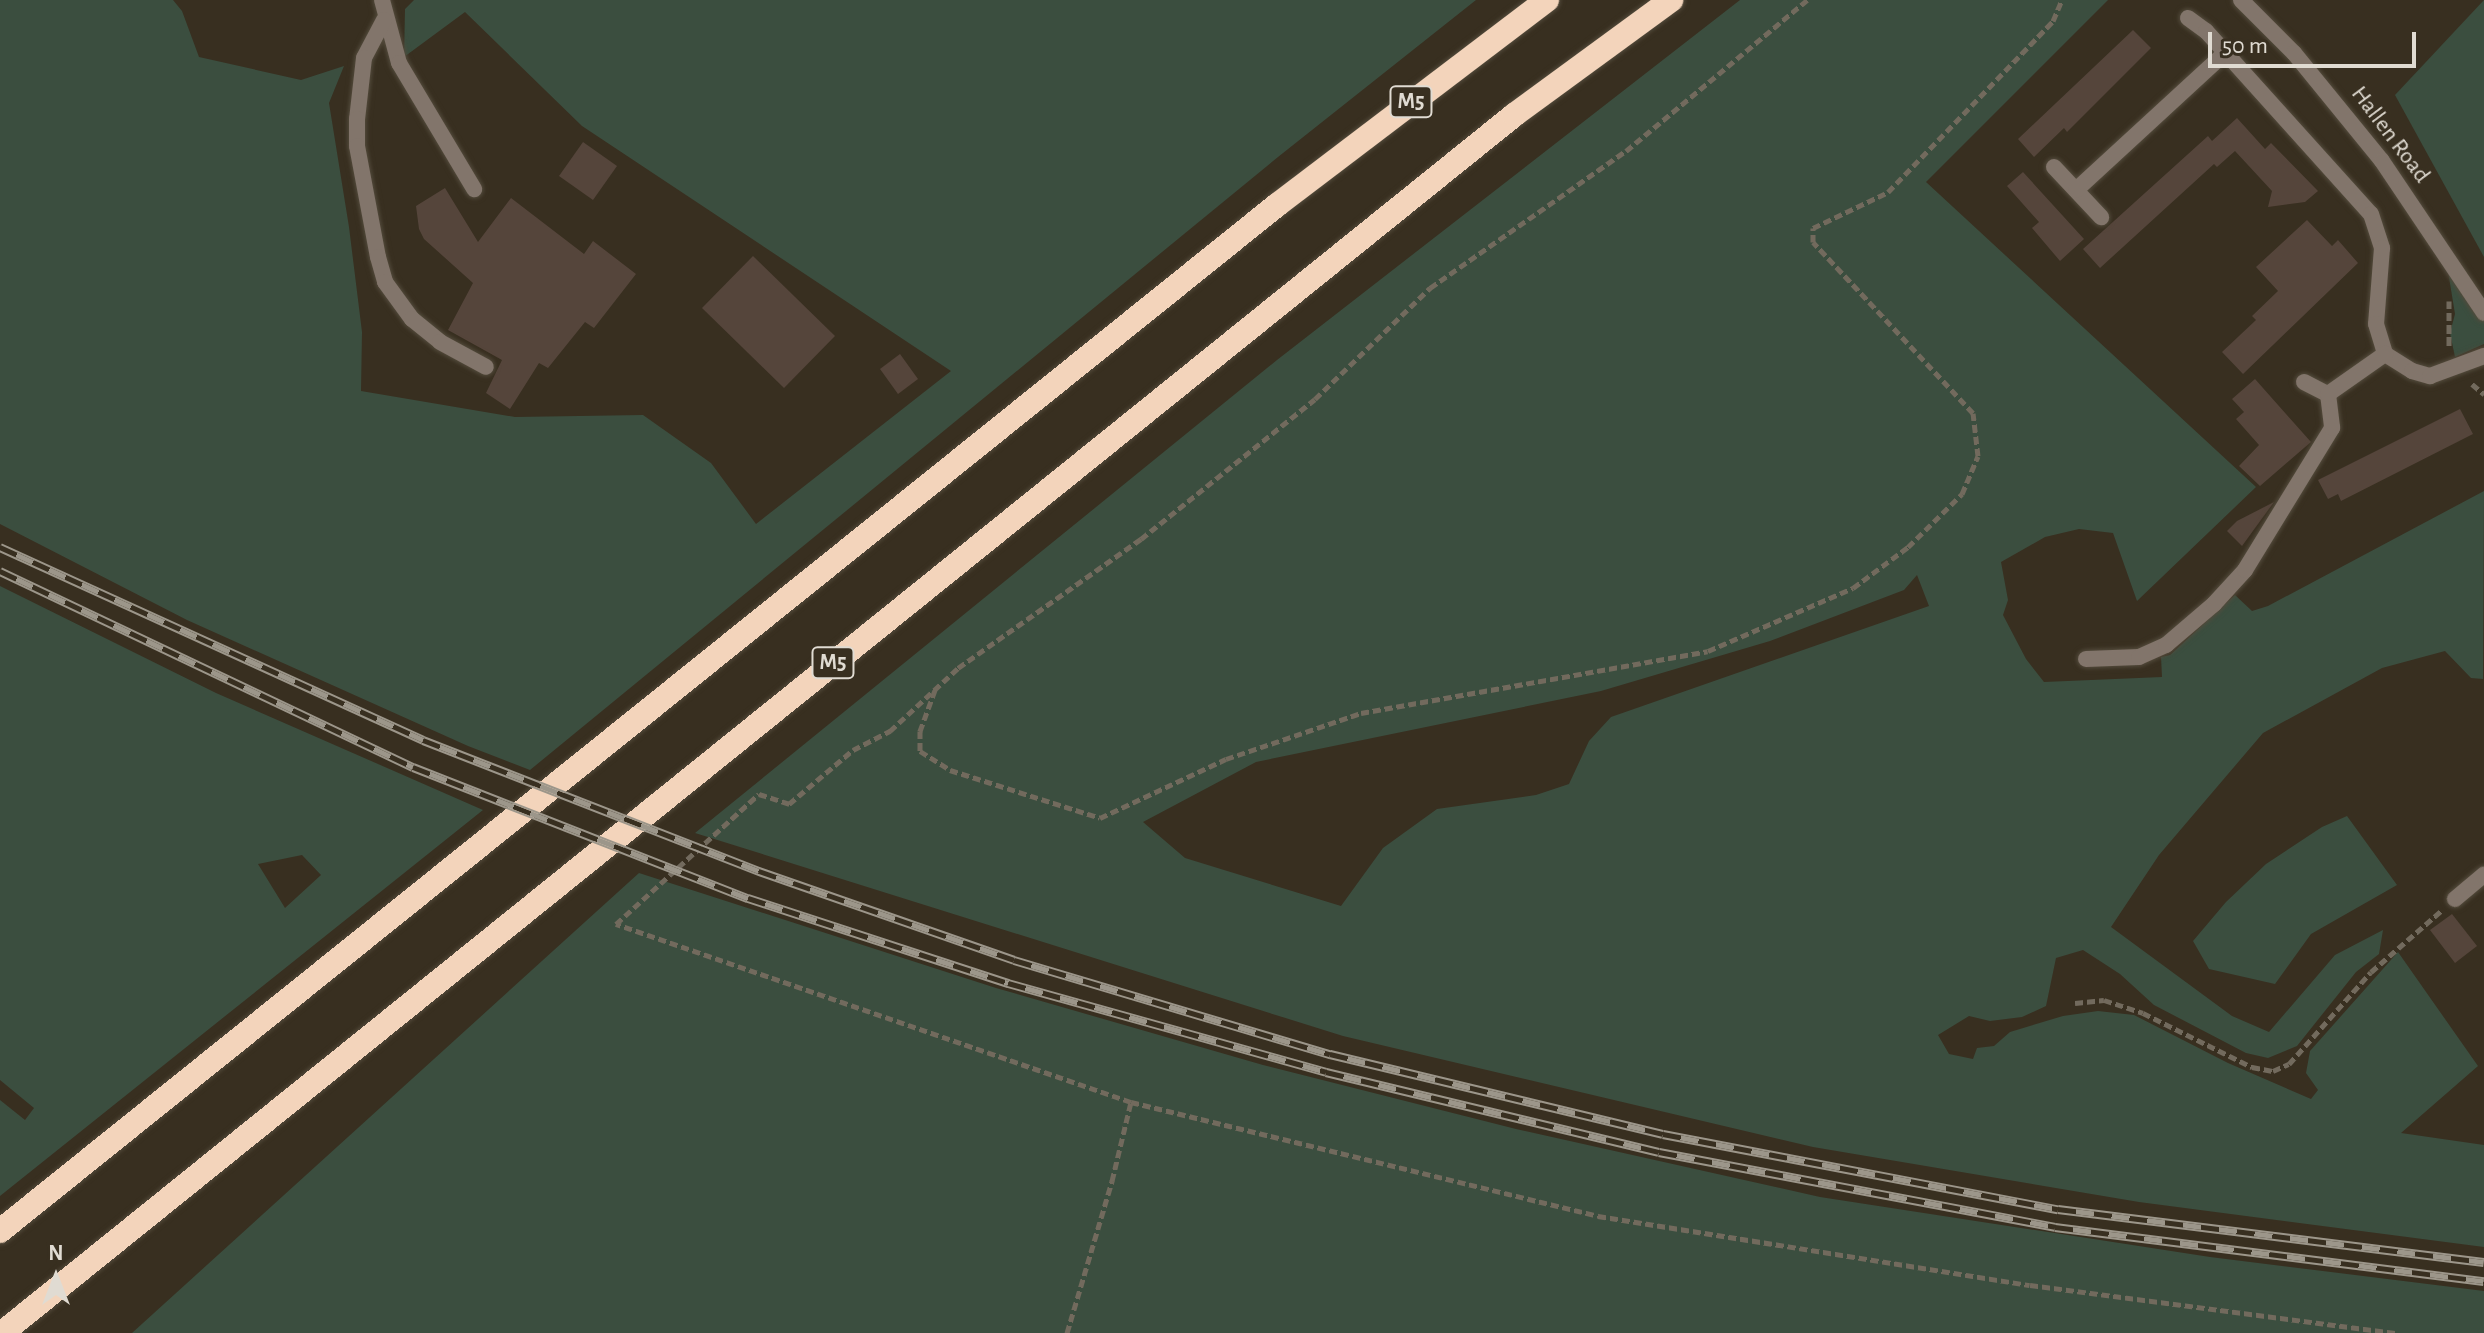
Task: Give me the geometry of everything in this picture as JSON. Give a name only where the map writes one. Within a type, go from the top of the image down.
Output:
[{"type":"highway","name":"M5","points":[[0,1231],[1277,205],[1547,0]]},
{"type":"highway","name":"M5","points":[[2,1333],[1514,115],[1671,0]]},
{"type":"street","points":[[382,0],[384,20],[399,63],[474,189]]},
{"type":"street","name":"Hallen Road","points":[[2241,0],[2336,102],[2382,161],[2484,313]]},
{"type":"street","points":[[2188,18],[2226,52],[2371,214],[2382,248],[2376,324],[2385,354],[2412,371],[2430,376],[2484,356]]},
{"type":"street","points":[[384,20],[364,58],[357,119],[359,159],[385,282],[412,319],[440,342],[486,367]]},
{"type":"street","points":[[2076,190],[2226,52]]},
{"type":"street","points":[[2054,167],[2101,217]]},
{"type":"street","points":[[2328,394],[2385,354]]},
{"type":"street","points":[[2304,382],[2328,394]]},
{"type":"street","points":[[2086,659],[2139,657],[2166,645],[2214,604],[2245,570],[2332,428],[2328,394]]},
{"type":"street","points":[[2455,899],[2484,875]]},
{"type":"path","points":[[1807,0],[1626,151],[1430,288],[1315,399],[1141,539],[958,668],[890,731],[853,750],[789,804],[759,794],[616,924],[1131,1102],[1598,1216],[2030,1285],[2395,1333]]},
{"type":"path","points":[[935,689],[920,731],[920,751],[950,770],[1100,818],[1226,759],[1361,713],[1708,651],[1853,588],[1908,547],[1962,494],[1978,456],[1975,428],[1973,413],[1813,242],[1813,228],[1888,192],[2053,21],[2062,0]]},
{"type":"path","points":[[2442,249],[2450,315],[2447,333],[2455,369],[2484,394]]},
{"type":"path","points":[[2075,1003],[2104,1000],[2143,1013],[2252,1067],[2273,1071],[2289,1064],[2371,972],[2455,899]]},
{"type":"path","points":[[1067,1333],[1112,1181],[1131,1102]]},
{"type":"green space","points":[[0,0],[173,0],[182,11],[199,57],[301,80],[344,66],[329,103],[362,332],[361,391],[515,417],[643,415],[711,463],[756,524],[951,371],[582,126],[465,12],[404,57],[405,9],[414,0],[1476,0],[1278,157],[530,770],[468,746],[187,620],[0,524]]},
{"type":"green space","points":[[1740,0],[2108,0],[1926,182],[2256,487],[2137,601],[2113,533],[2079,529],[2045,537],[2001,562],[2008,600],[2003,615],[2026,659],[2044,682],[2162,677],[2161,657],[2170,655],[2235,595],[2252,611],[2268,606],[2484,491],[2483,679],[2471,678],[2445,651],[2382,668],[2263,733],[2159,855],[2111,927],[2232,1016],[2269,1032],[2335,955],[2383,930],[2379,954],[2356,972],[2297,1046],[2268,1058],[2246,1053],[2154,1005],[2120,974],[2083,950],[2056,958],[2046,1006],[2022,1017],[1990,1021],[1969,1016],[1938,1035],[1949,1054],[1973,1059],[1977,1048],[1994,1046],[2010,1032],[2063,1016],[2098,1011],[2134,1015],[2228,1063],[2311,1099],[2318,1090],[2306,1073],[2310,1051],[2398,952],[2478,1066],[2401,1133],[2484,1145],[2484,1247],[2139,1202],[1813,1147],[1343,1036],[695,833],[1277,360]],"holes":[[[1917,575],[1929,606],[1611,717],[1589,741],[1569,784],[1536,795],[1437,809],[1383,848],[1341,906],[1185,858],[1143,822],[1256,762],[1601,691],[1770,641],[1904,590]]]},
{"type":"green space","points":[[2484,0],[2484,257],[2395,95]]},
{"type":"green space","points":[[2447,265],[2484,321],[2484,344],[2455,357],[2450,333],[2455,314]]},
{"type":"green space","points":[[0,586],[216,693],[483,810],[0,1196],[0,1100],[25,1120],[34,1108],[0,1080]],"holes":[[[302,855],[321,875],[285,908],[258,864]]]},
{"type":"green space","points":[[2347,816],[2397,885],[2311,934],[2275,984],[2209,969],[2193,941],[2226,902],[2266,864],[2322,827]]},
{"type":"green space","points":[[639,873],[996,988],[1263,1065],[1516,1129],[1820,1197],[2210,1257],[2484,1291],[2484,1333],[132,1333]]},
{"type":"building","points":[[2133,30],[2151,48],[2067,132],[2064,128],[2034,157],[2018,139]]},
{"type":"building","points":[[2237,118],[2265,149],[2271,143],[2318,191],[2305,202],[2268,207],[2272,191],[2235,151],[2217,167],[2214,164],[2100,268],[2083,249],[2208,136],[2212,141]]},
{"type":"building","points":[[583,142],[617,166],[593,200],[559,176]]},
{"type":"building","points":[[2023,172],[2084,239],[2060,261],[2032,228],[2039,222],[2007,186]]},
{"type":"building","points":[[445,188],[478,242],[511,198],[584,254],[593,241],[636,274],[594,328],[585,322],[548,368],[539,363],[510,409],[486,393],[502,360],[448,330],[473,283],[424,239],[419,229],[416,206]]},
{"type":"building","points":[[2307,220],[2332,246],[2338,240],[2358,263],[2243,374],[2222,352],[2256,320],[2252,316],[2278,291],[2256,267]]},
{"type":"building","points":[[753,256],[835,336],[784,388],[702,308]]},
{"type":"building","points":[[900,354],[918,379],[898,394],[880,369]]},
{"type":"building","points":[[2255,379],[2311,442],[2260,486],[2239,466],[2259,445],[2236,419],[2244,412],[2232,399]]},
{"type":"building","points":[[2460,409],[2473,434],[2341,501],[2338,494],[2328,499],[2318,480]]},
{"type":"building","points":[[2274,502],[2242,546],[2227,531],[2237,521]]},
{"type":"building","points":[[2452,914],[2477,946],[2455,963],[2430,930]]},
{"type":"railway","points":[[0,547],[423,740],[759,871],[1014,960],[1330,1054],[1663,1134],[2058,1209],[2484,1262]]},
{"type":"railway","points":[[0,571],[413,767],[748,898],[1008,983],[1326,1072],[1659,1152],[2055,1227],[2484,1281]]}]
